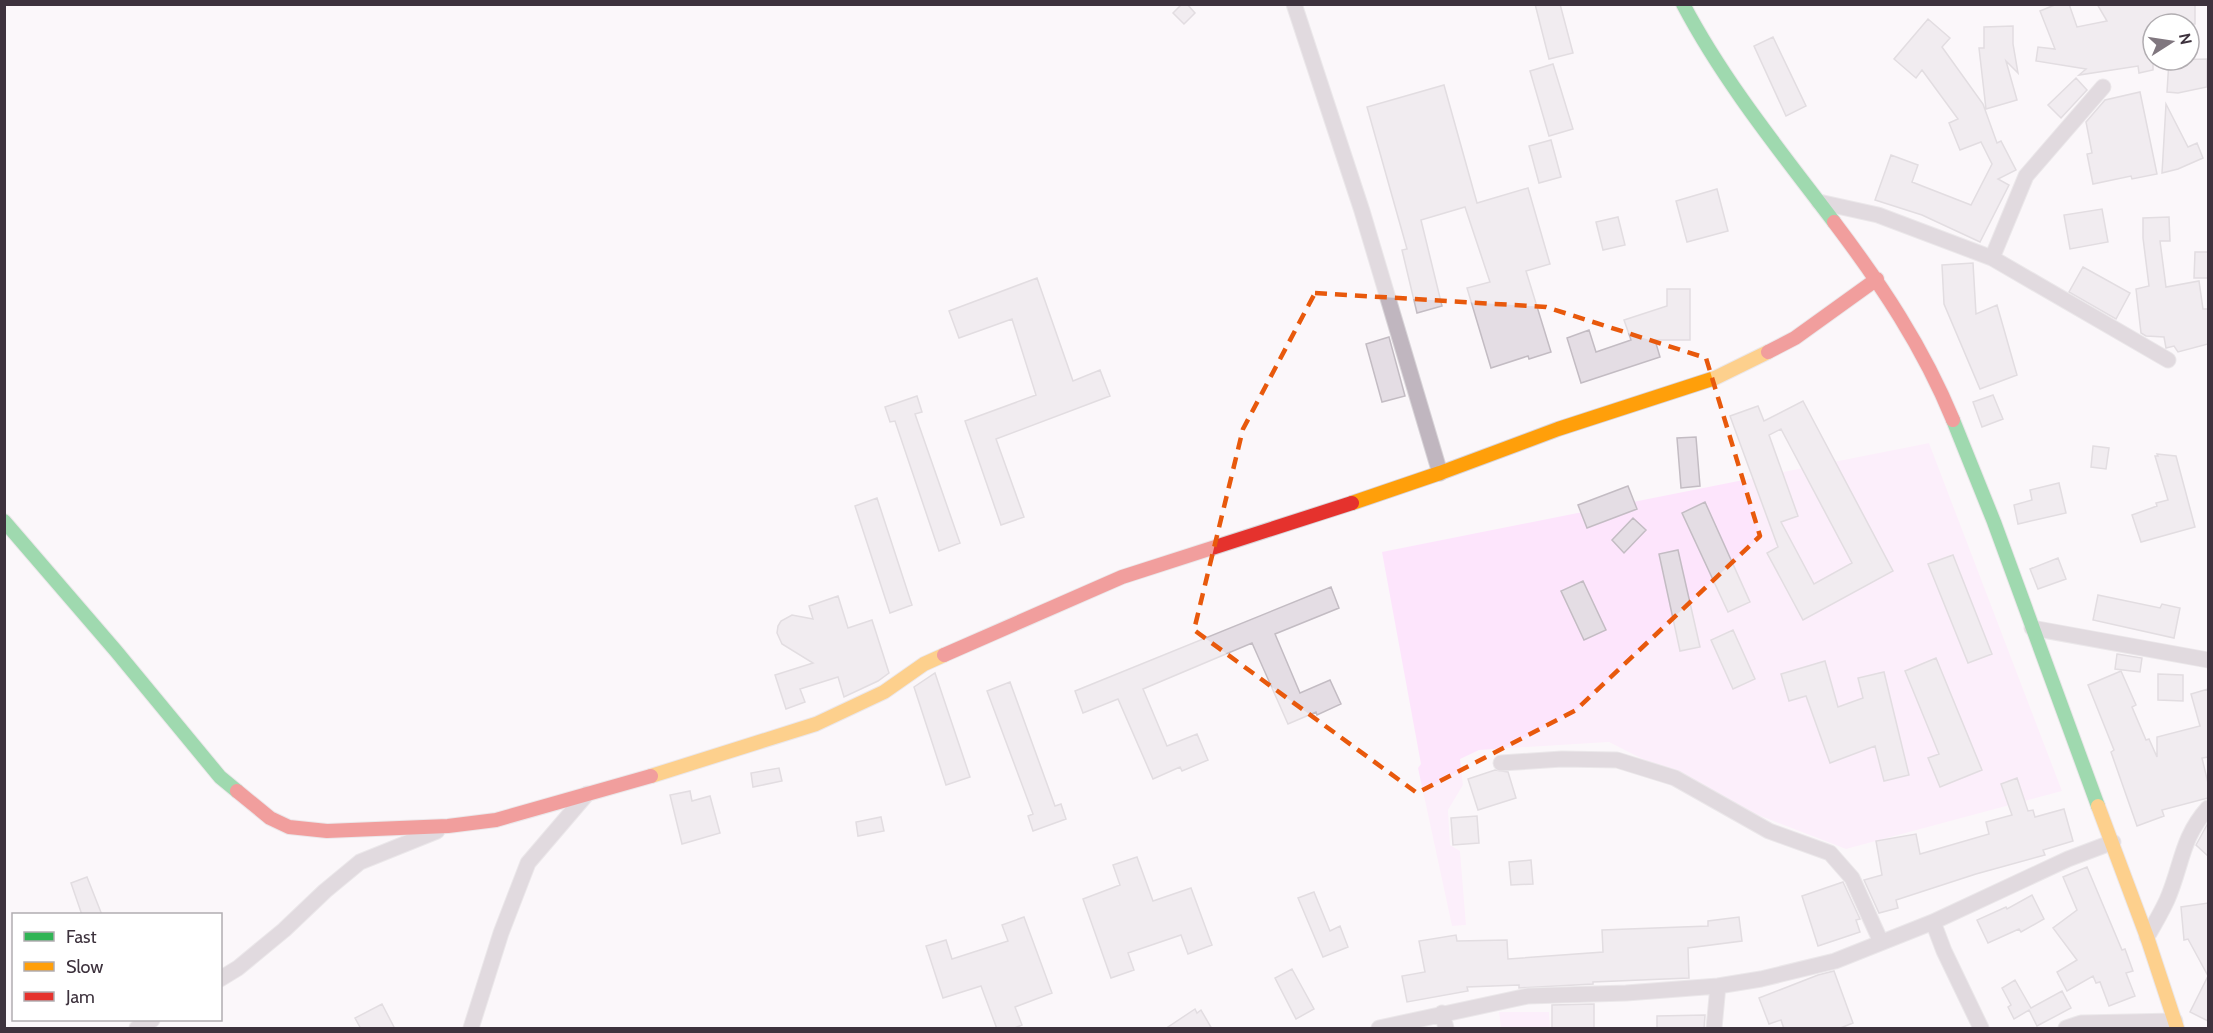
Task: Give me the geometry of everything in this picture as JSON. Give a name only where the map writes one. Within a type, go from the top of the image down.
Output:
[{"type":"street","points":[[1294,4],[1362,211],[1440,473]]},
{"type":"street","points":[[1683,4],[1696,29],[1761,126],[1876,279],[1906,326],[1947,408],[1994,522],[2113,843],[2176,1025],[2081,1023],[2066,1029]]},
{"type":"street","points":[[1992,258],[2026,176],[2057,137],[2103,87]]},
{"type":"street","points":[[1819,202],[1878,215],[1992,258],[2168,360]]},
{"type":"street","points":[[4,521],[220,777],[270,818],[289,827],[327,831],[448,826],[496,820],[692,765],[816,724],[884,692],[924,664],[1122,577],[1440,473],[1558,429],[1715,378],[1796,338],[1876,279]]},
{"type":"street","points":[[2032,628],[2208,660]]},
{"type":"street","points":[[1501,763],[1562,759],[1617,760],[1675,778],[1769,831],[1830,853],[1852,878],[1881,942]]},
{"type":"street","points":[[471,1029],[501,933],[528,863],[587,794]]},
{"type":"street","points":[[2147,937],[2167,900],[2194,824],[2208,808]]},
{"type":"street","points":[[222,978],[238,968],[284,930],[360,862],[448,826]]},
{"type":"street","points":[[1379,1029],[1444,1021],[1528,996],[1626,993],[1718,986],[1761,979],[1835,961],[1933,922],[2068,859],[2113,843]]},
{"type":"street","points":[[1933,922],[1980,1029]]},
{"type":"street","points":[[1714,1029],[1718,986]]},
{"type":"street","points":[[137,1029],[150,1021]]},
{"type":"highlighted area","points":[[1315,293],[1546,307],[1706,358],[1760,536],[1576,710],[1417,793],[1194,630],[1243,429]]},
{"type":"shaded area","points":[[1929,443],[2062,791],[1846,849],[1737,807],[1609,742],[1479,750],[1460,759],[1463,785],[1448,810],[1450,845],[1460,851],[1466,925],[1452,926],[1418,768],[1421,764],[1382,552]]},
{"type":"shaded area","points":[[1499,1012],[1549,1012],[1550,1028],[1501,1028]]},
{"type":"building","points":[[1182,4],[1187,4],[1195,13],[1184,24],[1173,13]]},
{"type":"building","points":[[1535,4],[1560,4],[1573,53],[1549,59]]},
{"type":"building","points":[[2057,4],[2069,4],[2077,27],[2107,21],[2097,4],[2195,4],[2195,12],[2141,12],[2141,72],[2144,72],[2139,73],[2138,66],[2079,75],[2086,69],[2036,61],[2038,47],[2055,49],[2040,11]]},
{"type":"building","points":[[1928,19],[1950,38],[1942,47],[1983,104],[1997,143],[2001,141],[2016,170],[1998,179],[2009,185],[1980,242],[1922,215],[1875,200],[1891,155],[1918,165],[1912,182],[1971,205],[1992,164],[1981,142],[1960,150],[1949,123],[1958,119],[1922,70],[1916,78],[1894,59]]},
{"type":"building","points":[[2013,26],[2013,44],[2018,73],[2006,61],[2017,100],[1986,109],[1979,48],[1984,48],[1984,27]]},
{"type":"building","points":[[1773,37],[1806,106],[1786,116],[1754,46]]},
{"type":"building","points":[[2201,59],[2207,59],[2207,87],[2178,93],[2167,92],[2168,72],[2201,72]]},
{"type":"building","points":[[1553,64],[1573,129],[1549,136],[1530,71]]},
{"type":"building","points":[[2076,78],[2087,90],[2061,118],[2048,105]]},
{"type":"building","points":[[1444,85],[1477,203],[1528,188],[1550,264],[1526,271],[1551,352],[1529,359],[1528,356],[1491,368],[1467,288],[1490,282],[1465,207],[1421,220],[1442,306],[1417,313],[1402,250],[1407,249],[1367,107]]},
{"type":"building","points":[[2140,92],[2157,174],[2132,179],[2131,176],[2093,184],[2087,154],[2092,153],[2086,122],[2105,100]]},
{"type":"building","points":[[2166,104],[2188,147],[2197,143],[2203,158],[2162,173]]},
{"type":"building","points":[[1551,140],[1561,177],[1539,183],[1529,146]]},
{"type":"building","points":[[1717,189],[1728,231],[1687,242],[1676,201]]},
{"type":"building","points":[[2102,209],[2108,242],[2070,249],[2064,215]]},
{"type":"building","points":[[1618,217],[1625,245],[1603,250],[1596,222]]},
{"type":"building","points":[[2169,217],[2170,241],[2160,241],[2166,287],[2199,281],[2203,309],[2208,309],[2208,344],[2178,352],[2174,346],[2166,348],[2164,337],[2146,336],[2141,333],[2136,289],[2149,286],[2143,218]]},
{"type":"building","points":[[2195,252],[2208,252],[2208,278],[2194,278]]},
{"type":"building","points":[[1973,263],[1976,314],[1997,305],[2017,375],[1980,389],[1944,304],[1942,265]]},
{"type":"building","points":[[2083,267],[2130,293],[2116,319],[2069,292]]},
{"type":"building","points":[[1037,278],[1073,381],[1100,370],[1110,396],[996,439],[1024,517],[1001,525],[965,421],[1036,395],[1012,319],[959,338],[949,311]]},
{"type":"building","points":[[1667,289],[1690,289],[1690,340],[1655,340],[1660,357],[1581,383],[1567,338],[1589,330],[1596,352],[1631,340],[1624,320],[1667,306]]},
{"type":"building","points":[[1389,337],[1405,396],[1382,402],[1366,344]]},
{"type":"building","points":[[1993,395],[2003,419],[1982,427],[1973,402]]},
{"type":"building","points":[[917,396],[922,412],[915,414],[960,543],[939,551],[895,421],[890,422],[885,407]]},
{"type":"building","points":[[1803,401],[1893,571],[1803,620],[1767,553],[1778,547],[1730,416],[1758,406],[1764,421]],"holes":[[[1781,429],[1852,563],[1814,584],[1781,522],[1798,516],[1769,435]]]},
{"type":"building","points":[[1696,437],[1700,486],[1681,488],[1677,438]]},
{"type":"building","points":[[2093,446],[2109,448],[2106,469],[2091,467]]},
{"type":"building","points":[[2157,454],[2176,456],[2195,527],[2141,542],[2132,515],[2157,506],[2156,503],[2168,500],[2155,456],[2158,456]]},
{"type":"building","points":[[2059,483],[2066,513],[2018,524],[2014,505],[2032,500],[2030,490]]},
{"type":"building","points":[[1628,486],[1637,509],[1587,528],[1578,505]]},
{"type":"building","points":[[877,498],[912,605],[890,613],[855,506]]},
{"type":"building","points":[[1705,502],[1750,602],[1728,612],[1682,513]]},
{"type":"building","points":[[1633,518],[1646,530],[1624,553],[1612,540]]},
{"type":"building","points":[[1678,550],[1700,647],[1680,651],[1659,554]]},
{"type":"building","points":[[1953,555],[1992,654],[1968,663],[1928,564]]},
{"type":"building","points":[[2058,558],[2066,579],[2038,589],[2030,569]]},
{"type":"building","points":[[1583,581],[1606,630],[1584,640],[1561,591]]},
{"type":"building","points":[[1331,587],[1339,608],[1275,634],[1300,693],[1330,680],[1341,704],[1317,715],[1316,712],[1288,724],[1252,643],[1143,689],[1167,746],[1197,734],[1208,760],[1182,771],[1180,767],[1153,779],[1118,699],[1083,713],[1075,691]]},
{"type":"building","points":[[2098,595],[2160,608],[2162,604],[2180,608],[2174,638],[2093,620]]},
{"type":"building","points":[[838,596],[848,628],[872,620],[889,673],[878,681],[844,697],[838,677],[800,689],[805,702],[786,709],[775,675],[813,663],[782,644],[777,633],[778,626],[781,621],[792,615],[813,619],[809,606]]},
{"type":"building","points":[[1733,630],[1755,679],[1733,689],[1711,640]]},
{"type":"building","points":[[2117,654],[2142,658],[2140,672],[2115,669]]},
{"type":"building","points":[[1936,658],[1982,770],[1940,787],[1928,758],[1939,754],[1905,671]]},
{"type":"building","points":[[1825,661],[1838,707],[1863,698],[1858,678],[1884,672],[1909,775],[1884,781],[1875,746],[1830,763],[1806,696],[1789,701],[1781,674]]},
{"type":"building","points":[[2121,671],[2136,705],[2132,707],[2146,740],[2149,739],[2157,757],[2157,737],[2200,726],[2191,694],[2208,689],[2208,757],[2202,758],[2208,783],[2208,798],[2162,810],[2164,816],[2137,826],[2111,752],[2114,750],[2088,685]]},
{"type":"building","points":[[935,673],[970,777],[946,785],[914,687]]},
{"type":"building","points":[[2158,674],[2183,675],[2183,701],[2158,700]]},
{"type":"building","points":[[1010,682],[1055,806],[1061,804],[1066,819],[1033,831],[1028,816],[1033,814],[987,691]]},
{"type":"building","points":[[779,768],[782,781],[753,787],[751,773]]},
{"type":"building","points":[[1495,770],[1508,772],[1516,798],[1478,810],[1468,779]]},
{"type":"building","points":[[2017,778],[2028,811],[2033,810],[2035,817],[2064,809],[2073,841],[2043,850],[2045,855],[1896,900],[1898,908],[1879,913],[1864,880],[1882,875],[1876,841],[1916,834],[1920,854],[1989,834],[1986,822],[2012,815],[2001,784]]},
{"type":"building","points":[[690,791],[692,801],[710,796],[720,833],[682,844],[670,795]]},
{"type":"building","points":[[1477,816],[1479,843],[1453,845],[1451,818]]},
{"type":"building","points":[[881,817],[884,831],[858,836],[856,822]]},
{"type":"building","points":[[2208,823],[2208,856],[2196,845]]},
{"type":"building","points":[[1137,857],[1153,901],[1191,888],[1212,945],[1188,954],[1181,935],[1128,953],[1134,970],[1111,978],[1083,899],[1120,885],[1113,865]]},
{"type":"building","points":[[1531,860],[1533,884],[1511,885],[1509,862]]},
{"type":"building","points":[[2087,867],[2133,971],[2126,973],[2135,996],[2109,1006],[2100,982],[2096,983],[2093,976],[2067,991],[2057,972],[2077,960],[2053,928],[2077,910],[2063,877]]},
{"type":"building","points":[[87,877],[101,913],[81,913],[71,883]]},
{"type":"building","points":[[1843,882],[1860,919],[1856,920],[1860,932],[1818,946],[1802,896]]},
{"type":"building","points":[[1314,892],[1330,931],[1340,926],[1348,947],[1323,957],[1298,898]]},
{"type":"building","points":[[2032,895],[2044,919],[2021,932],[2019,929],[1988,943],[1977,920],[2006,907],[2007,909]]},
{"type":"building","points":[[2208,903],[2208,976],[2188,939],[2184,940],[2181,907]]},
{"type":"building","points":[[1024,917],[1052,993],[1015,1007],[1022,1025],[1012,1029],[997,1029],[981,986],[943,998],[926,946],[946,940],[952,959],[1008,941],[1002,925]]},
{"type":"building","points":[[1739,917],[1742,941],[1688,948],[1689,978],[1519,988],[1519,985],[1467,987],[1468,991],[1407,1002],[1402,976],[1425,972],[1419,941],[1456,935],[1457,941],[1507,940],[1508,959],[1603,952],[1602,930],[1708,926],[1708,921]]},
{"type":"building","points":[[1292,969],[1314,1009],[1296,1019],[1275,978]]},
{"type":"building","points":[[1834,971],[1853,1023],[1838,1029],[1784,1029],[1781,1020],[1769,1024],[1759,998]]},
{"type":"building","points":[[2208,976],[2208,1021],[2190,1012]]},
{"type":"building","points":[[2015,980],[2031,1008],[2062,991],[2071,1008],[2037,1026],[2029,1010],[2014,1019],[2008,1007],[2011,1005],[2002,988]]},
{"type":"building","points":[[382,1004],[395,1029],[361,1029],[355,1018]]},
{"type":"building","points":[[1594,1004],[1594,1029],[1552,1029],[1552,1005]]},
{"type":"building","points":[[1195,1009],[1197,1013],[1201,1010],[1212,1029],[1165,1029]]},
{"type":"building","points":[[1705,1015],[1704,1029],[1657,1029],[1657,1016]]},
{"type":"traffic: fast","points":[[1683,4],[1735,89],[1834,222]]},
{"type":"traffic: fast","points":[[1953,420],[1994,522],[2098,806]]},
{"type":"traffic: fast","points":[[4,521],[220,777],[237,791]]},
{"type":"traffic: slow","points":[[1352,503],[1558,429],[1715,378],[1768,352]]},
{"type":"traffic: slow","points":[[651,776],[816,724],[884,692],[924,664],[944,655]]},
{"type":"traffic: slow","points":[[2098,806],[2147,937],[2177,1028]]},
{"type":"traffic: jam","points":[[1834,222],[1900,317],[1928,367],[1953,420]]},
{"type":"traffic: jam","points":[[1768,352],[1795,338],[1877,279]]},
{"type":"traffic: jam","points":[[944,655],[1122,577],[1352,503]]},
{"type":"traffic: jam","points":[[237,791],[270,818],[289,827],[327,831],[448,826],[496,820],[651,776]]}]
